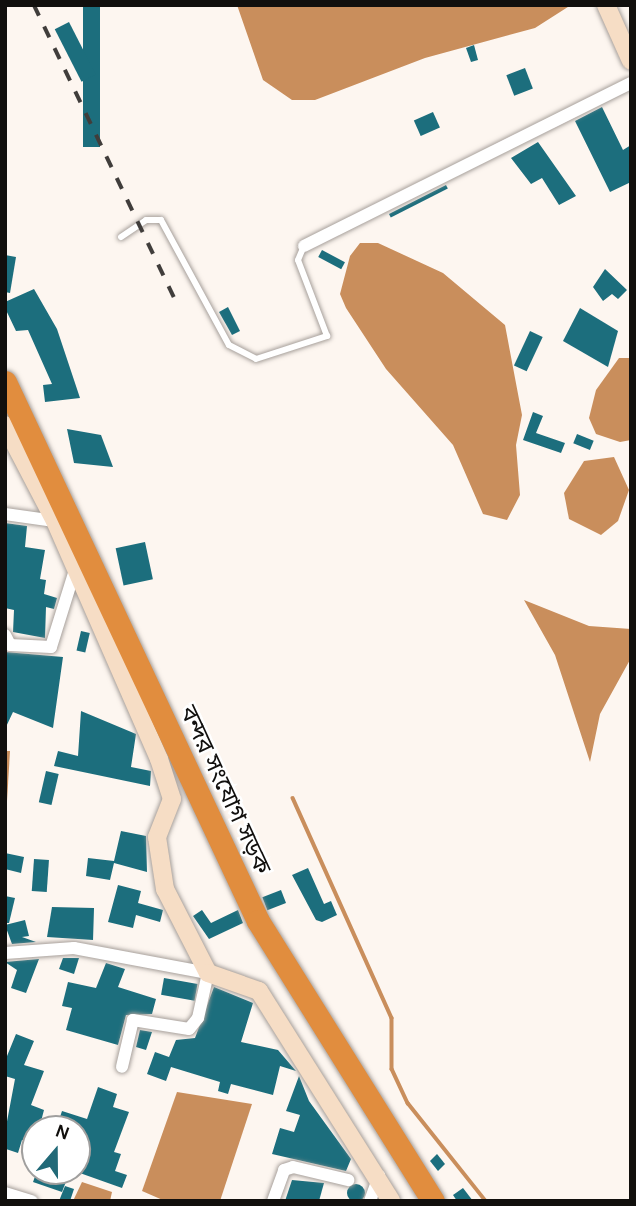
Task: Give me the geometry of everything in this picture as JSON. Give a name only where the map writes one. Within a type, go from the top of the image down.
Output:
[{"type":"highway","name":"বন্দর সংযোগ সড়ক","points":[[5,382],[258,921],[433,1201]]},
{"type":"street","points":[[606,5],[631,61]]},
{"type":"street","points":[[304,246],[631,83]]},
{"type":"street","points":[[5,425],[55,521],[74,573],[137,701],[172,799],[157,858],[165,889],[208,972],[198,1018],[189,1029],[133,1020],[122,1067]]},
{"type":"street","points":[[5,514],[55,521]]},
{"type":"street","points":[[5,635],[10,645],[51,647],[74,573]]},
{"type":"street","points":[[5,953],[74,948],[208,972],[259,991],[379,1176],[391,1201]]},
{"type":"street","points":[[273,1201],[284,1170],[293,1167],[348,1180]]},
{"type":"street","points":[[370,1201],[379,1176]]},
{"type":"street","points":[[5,1193],[28,1200]]},
{"type":"lane","points":[[121,237],[146,220],[161,220],[229,345],[257,359],[327,336],[298,260],[304,246]]},
{"type":"shaded area","points":[[237,5],[571,5],[535,28],[425,58],[315,100],[292,100],[263,80]]},
{"type":"shaded area","points":[[360,243],[378,243],[443,273],[505,325],[522,415],[516,445],[520,495],[507,520],[483,514],[453,445],[386,369],[346,308],[340,294],[350,256]]},
{"type":"shaded area","points":[[619,358],[631,358],[631,440],[620,442],[596,434],[589,418],[596,390]]},
{"type":"shaded area","points":[[614,457],[629,490],[618,521],[601,535],[569,519],[564,493],[584,461]]},
{"type":"shaded area","points":[[524,600],[589,626],[631,629],[631,658],[600,714],[590,762],[555,655]]},
{"type":"shaded area","points":[[5,751],[10,751],[5,835]]},
{"type":"shaded area","points":[[177,1092],[252,1104],[220,1201],[165,1201],[142,1191]]},
{"type":"shaded area","points":[[81,1185],[91,1185],[112,1192],[110,1201],[73,1201]]},
{"type":"building","points":[[83,5],[100,5],[100,147],[83,147]]},
{"type":"building","points":[[69,22],[96,75],[82,82],[55,29]]},
{"type":"building","points":[[474,45],[478,60],[471,62],[466,48]]},
{"type":"building","points":[[525,68],[533,89],[514,96],[506,75]]},
{"type":"building","points":[[602,107],[623,150],[631,145],[631,182],[610,192],[575,121]]},
{"type":"building","points":[[433,112],[440,128],[421,136],[414,121]]},
{"type":"building","points":[[538,142],[576,196],[559,205],[542,178],[531,184],[511,158]]},
{"type":"building","points":[[446,185],[448,189],[391,218],[389,214]]},
{"type":"building","points":[[322,250],[345,262],[341,269],[318,257]]},
{"type":"building","points":[[5,255],[16,257],[10,293],[5,292]]},
{"type":"building","points":[[605,269],[627,290],[618,299],[612,294],[603,301],[593,287]]},
{"type":"building","points":[[34,289],[57,329],[80,398],[45,402],[43,385],[52,384],[28,330],[16,331],[5,308],[5,302]]},
{"type":"building","points":[[228,307],[240,331],[232,335],[219,312]]},
{"type":"building","points":[[580,308],[618,331],[608,367],[563,341]]},
{"type":"building","points":[[530,331],[543,337],[527,371],[514,365]]},
{"type":"building","points":[[533,412],[543,416],[536,433],[565,443],[561,453],[523,440]]},
{"type":"building","points":[[67,429],[101,435],[113,467],[74,463]]},
{"type":"building","points":[[577,434],[594,441],[590,450],[573,443]]},
{"type":"building","points":[[5,523],[27,526],[25,547],[45,550],[40,579],[46,580],[44,594],[57,598],[54,609],[46,607],[45,638],[13,632],[14,610],[5,608]]},
{"type":"building","points":[[145,542],[153,579],[124,585],[116,548]]},
{"type":"building","points":[[81,631],[90,633],[85,653],[77,650]]},
{"type":"building","points":[[5,652],[63,657],[53,728],[13,712],[5,729]]},
{"type":"building","points":[[81,711],[136,734],[131,767],[151,771],[150,786],[54,766],[58,751],[78,756]]},
{"type":"building","points":[[46,771],[59,774],[51,805],[39,802]]},
{"type":"building","points":[[121,831],[146,836],[147,872],[114,863],[110,880],[86,876],[88,858],[114,861]]},
{"type":"building","points":[[5,853],[24,857],[21,873],[5,869]]},
{"type":"building","points":[[34,859],[49,860],[47,892],[32,891]]},
{"type":"building","points":[[308,868],[324,904],[331,901],[337,915],[322,922],[316,920],[292,875]]},
{"type":"building","points":[[118,885],[141,891],[138,903],[163,910],[160,922],[136,915],[133,928],[108,922]]},
{"type":"building","points":[[281,890],[286,903],[267,910],[262,897]]},
{"type":"building","points":[[5,896],[15,898],[9,923],[5,923]]},
{"type":"building","points":[[52,907],[94,908],[93,940],[47,937]]},
{"type":"building","points":[[202,910],[211,923],[238,910],[243,923],[209,939],[193,916]]},
{"type":"building","points":[[25,920],[29,936],[22,937],[36,942],[12,944],[5,925]]},
{"type":"building","points":[[63,958],[79,958],[74,974],[59,969]]},
{"type":"building","points":[[39,959],[26,993],[11,988],[17,970],[5,962]]},
{"type":"building","points":[[106,963],[125,969],[118,987],[156,999],[152,1014],[126,1015],[118,1045],[66,1030],[72,1008],[62,1006],[68,982],[96,988]]},
{"type":"building","points":[[164,978],[197,984],[195,1001],[161,995]]},
{"type":"building","points":[[214,987],[253,1003],[241,1042],[278,1050],[296,1071],[280,1066],[273,1095],[231,1084],[228,1094],[218,1091],[220,1082],[171,1067],[166,1081],[147,1074],[155,1052],[169,1057],[176,1040],[195,1038]]},
{"type":"building","points":[[140,1030],[152,1032],[146,1050],[136,1047]]},
{"type":"building","points":[[16,1034],[34,1041],[24,1065],[44,1071],[31,1105],[44,1110],[43,1115],[21,1115],[21,1143],[18,1153],[6,1149],[5,1132],[15,1079],[5,1076],[5,1061]]},
{"type":"building","points":[[299,1076],[309,1101],[351,1159],[346,1171],[272,1154],[280,1128],[294,1132],[300,1115],[286,1111]]},
{"type":"building","points":[[98,1087],[117,1094],[113,1107],[129,1112],[114,1152],[121,1154],[115,1171],[127,1175],[122,1188],[91,1177],[91,1115],[88,1115]]},
{"type":"building","points":[[437,1154],[445,1164],[438,1171],[430,1161]]},
{"type":"building","points":[[292,1180],[324,1183],[319,1201],[285,1201]]},
{"type":"building","points":[[356,1184],[362,1187],[365,1193],[362,1199],[356,1202],[350,1199],[347,1193],[350,1187]]},
{"type":"building","points":[[42,1185],[65,1185],[62,1192]]},
{"type":"building","points":[[65,1186],[74,1189],[70,1201],[59,1201]]},
{"type":"building","points":[[463,1188],[473,1201],[457,1201],[453,1195]]},
{"type":"waterway","points":[[293,798],[392,1018],[392,1069],[408,1103],[486,1201]]},
{"type":"railway","points":[[34,5],[176,302]]}]
